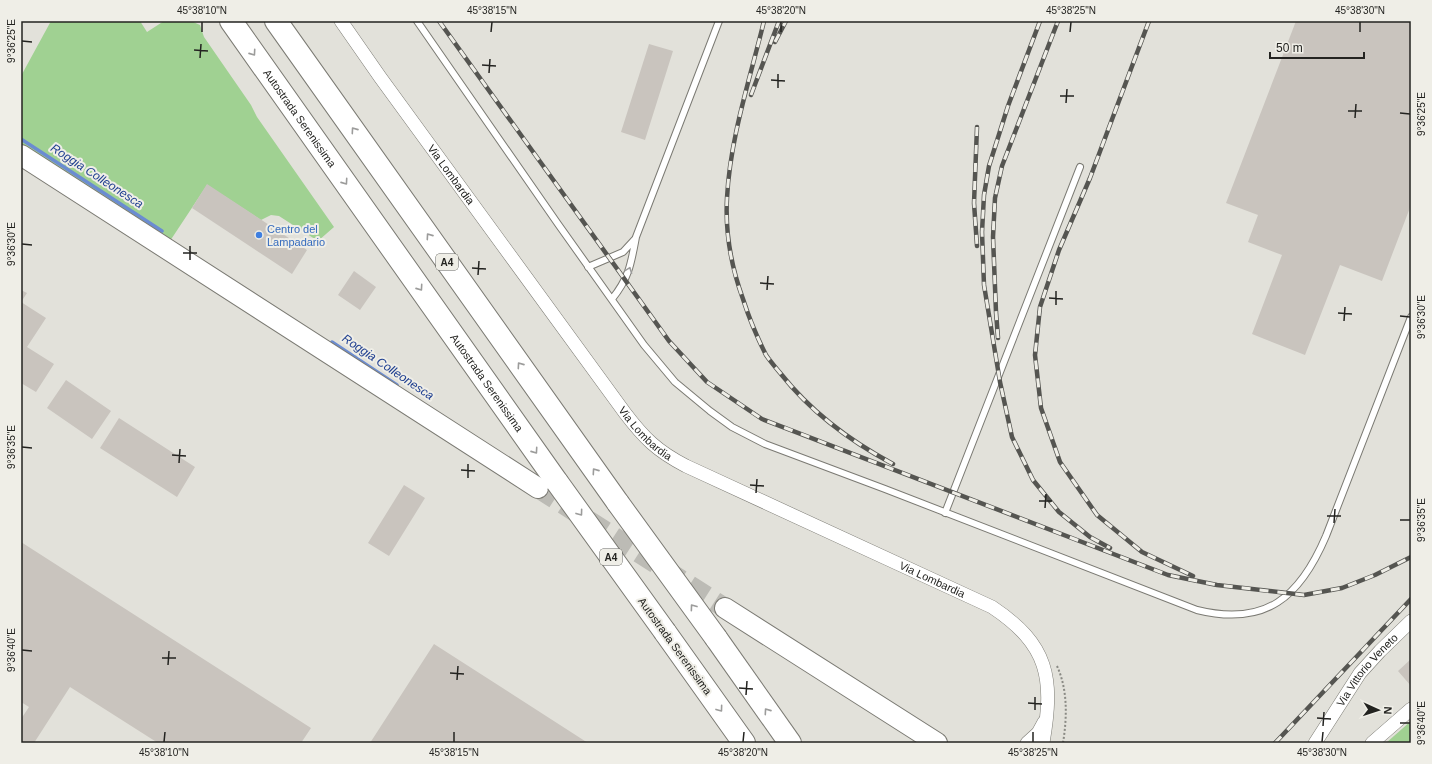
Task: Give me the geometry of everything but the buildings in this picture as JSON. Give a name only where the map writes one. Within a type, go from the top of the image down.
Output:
[{"type":"highway","name":"Autostrada Serenissima","points":[[231,21],[547,485],[665,632],[744,743]]},
{"type":"highway","name":"A4","points":[[276,21],[790,743]]},
{"type":"main road","points":[[21,155],[547,485]]},
{"type":"main road","points":[[725,608],[937,743]]},
{"type":"street","name":"Via Lombardia","points":[[341,21],[384,83],[625,413],[652,444],[668,456],[706,476],[992,607],[1016,625],[1028,638],[1038,654],[1045,671],[1048,690],[1043,743]]},
{"type":"street","name":"Via Vittorio Veneto","points":[[1315,743],[1360,673],[1411,621]]},
{"type":"street","name":"Via Lombardia","points":[[1027,743],[1038,733],[1044,722],[1047,708]]},
{"type":"street","points":[[1372,743],[1411,709]]},
{"type":"lane","points":[[417,21],[644,345],[675,382],[710,411],[732,427],[765,444],[1197,610],[1226,615],[1242,614],[1262,610],[1282,599],[1298,586],[1317,556],[1411,317]]},
{"type":"lane","points":[[612,299],[622,287],[631,266],[636,237],[719,21]]},
{"type":"lane","points":[[945,513],[1080,168]]},
{"type":"lane","points":[[588,267],[623,252],[636,237]]},
{"type":"green space","points":[[51,21],[140,21],[147,32],[164,21],[191,21],[200,25],[204,37],[251,105],[257,117],[334,227],[318,241],[279,216],[271,215],[261,220],[207,185],[170,241],[21,144],[21,76]]},
{"type":"green space","points":[[1411,721],[1411,743],[1386,743]]},
{"type":"waterway","name":"Roggia Colleonesca","points":[[21,139],[162,231]]},
{"type":"waterway","name":"Roggia Colleonesca","points":[[332,342],[397,385]]},
{"type":"tunnel","points":[[538,488],[725,608]]},
{"type":"railway","points":[[439,21],[669,341],[707,382],[762,419],[1168,575],[1217,585],[1304,595],[1342,588],[1375,575],[1411,557]]},
{"type":"railway","points":[[764,21],[736,131],[729,176],[727,224],[735,274],[756,334],[766,355],[777,369],[805,401],[832,425],[862,446],[893,464]]},
{"type":"railway","points":[[751,95],[779,21]]},
{"type":"railway","points":[[775,42],[786,21]]},
{"type":"railway","points":[[1040,21],[1008,106],[989,166],[984,195],[982,232],[984,285],[1000,382],[1012,437],[1033,480],[1059,512],[1090,537],[1110,548]]},
{"type":"railway","points":[[998,338],[993,237],[995,198],[1002,166],[1058,21]]},
{"type":"railway","points":[[1149,21],[1090,178],[1059,250],[1040,307],[1035,355],[1041,408],[1060,462],[1097,515],[1142,552],[1193,576]]},
{"type":"railway","points":[[977,127],[974,203],[977,246]]},
{"type":"railway","points":[[1275,743],[1411,599]]},
{"type":"place","name":"Centro del Lampadario","points":[[259,235]]}]
